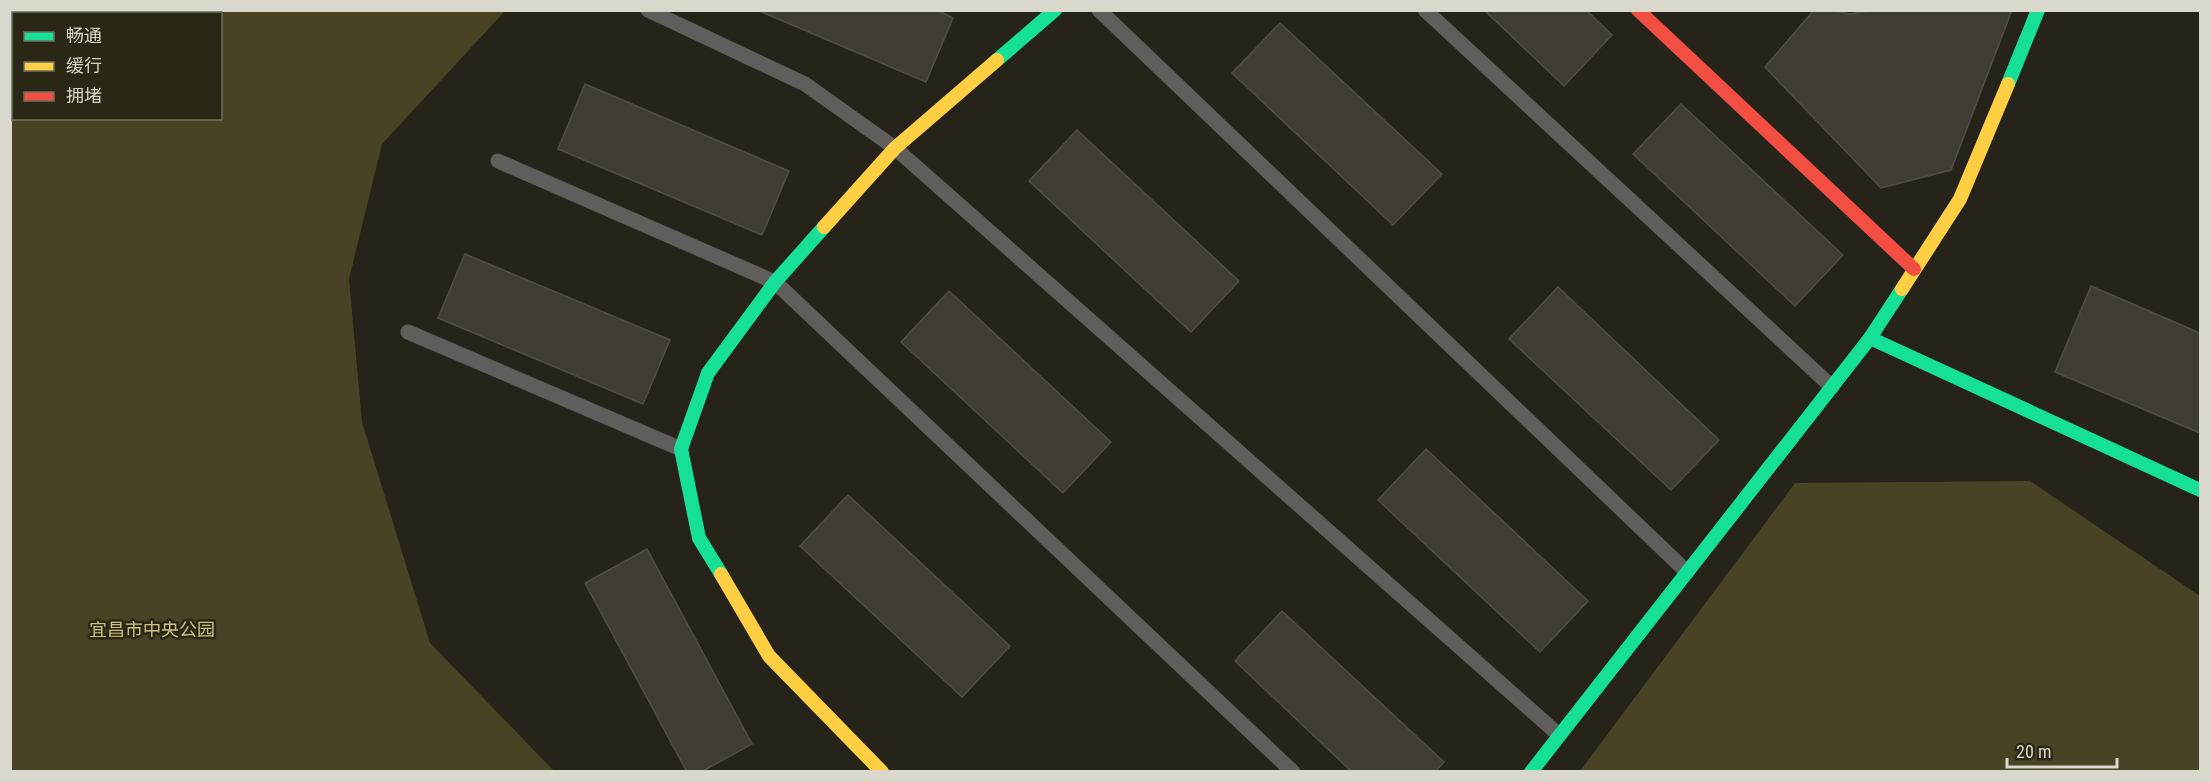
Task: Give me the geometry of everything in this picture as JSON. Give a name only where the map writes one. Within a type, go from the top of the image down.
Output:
[{"type":"street","points":[[882,771],[769,656],[699,538],[681,449],[708,373],[775,282],[895,148],[1055,10]]},
{"type":"street","points":[[1638,10],[1914,269]]},
{"type":"street","points":[[1531,771],[1870,338],[1960,199],[2038,10]]},
{"type":"street","points":[[1870,338],[2200,490]]},
{"type":"lane","points":[[648,10],[805,84],[895,148],[1559,735]]},
{"type":"lane","points":[[1099,10],[1687,572]]},
{"type":"lane","points":[[1425,10],[1832,387]]},
{"type":"lane","points":[[498,161],[775,282],[1293,771]]},
{"type":"lane","points":[[408,332],[681,449]]},
{"type":"green space","name":"宜昌市中央公园","points":[[10,11],[505,11],[382,144],[349,279],[362,422],[430,643],[554,771],[11,771]]},
{"type":"green space","points":[[2030,481],[2200,596],[2200,771],[1580,771],[1795,483]]},
{"type":"building","points":[[757,10],[937,10],[953,18],[926,82]]},
{"type":"building","points":[[1484,10],[1586,10],[1612,35],[1564,86]]},
{"type":"building","points":[[1814,10],[1831,10],[1850,14],[1876,10],[2012,10],[1951,170],[1881,188],[1765,67]]},
{"type":"building","points":[[1280,23],[1442,174],[1393,225],[1232,73]]},
{"type":"building","points":[[585,84],[789,171],[762,235],[558,149]]},
{"type":"building","points":[[1681,104],[1843,255],[1795,306],[1633,154]]},
{"type":"building","points":[[1077,130],[1239,281],[1191,332],[1029,181]]},
{"type":"building","points":[[465,254],[670,340],[643,404],[438,318]]},
{"type":"building","points":[[2091,286],[2200,333],[2200,433],[2055,372]]},
{"type":"building","points":[[1558,287],[1719,440],[1671,490],[1509,339]]},
{"type":"building","points":[[949,291],[1111,442],[1063,493],[901,342]]},
{"type":"building","points":[[1426,449],[1588,601],[1540,652],[1378,500]]},
{"type":"building","points":[[848,495],[1010,646],[962,697],[800,546]]},
{"type":"building","points":[[647,549],[752,744],[701,772],[687,772],[585,583]]},
{"type":"building","points":[[1282,611],[1444,762],[1435,772],[1352,772],[1235,661]]},
{"type":"traffic: fast","points":[[997,60],[1055,10]]},
{"type":"traffic: fast","points":[[2008,84],[2038,10]]},
{"type":"traffic: fast","points":[[721,574],[699,538],[681,449],[708,373],[775,282],[824,227]]},
{"type":"traffic: fast","points":[[1531,772],[1870,338],[1902,289]]},
{"type":"traffic: fast","points":[[1870,338],[2200,490]]},
{"type":"traffic: slow","points":[[824,227],[895,148],[997,60]]},
{"type":"traffic: slow","points":[[1902,289],[1960,199],[2008,84]]},
{"type":"traffic: slow","points":[[721,574],[769,656],[882,772]]},
{"type":"traffic: jam","points":[[1638,10],[1914,269]]}]
